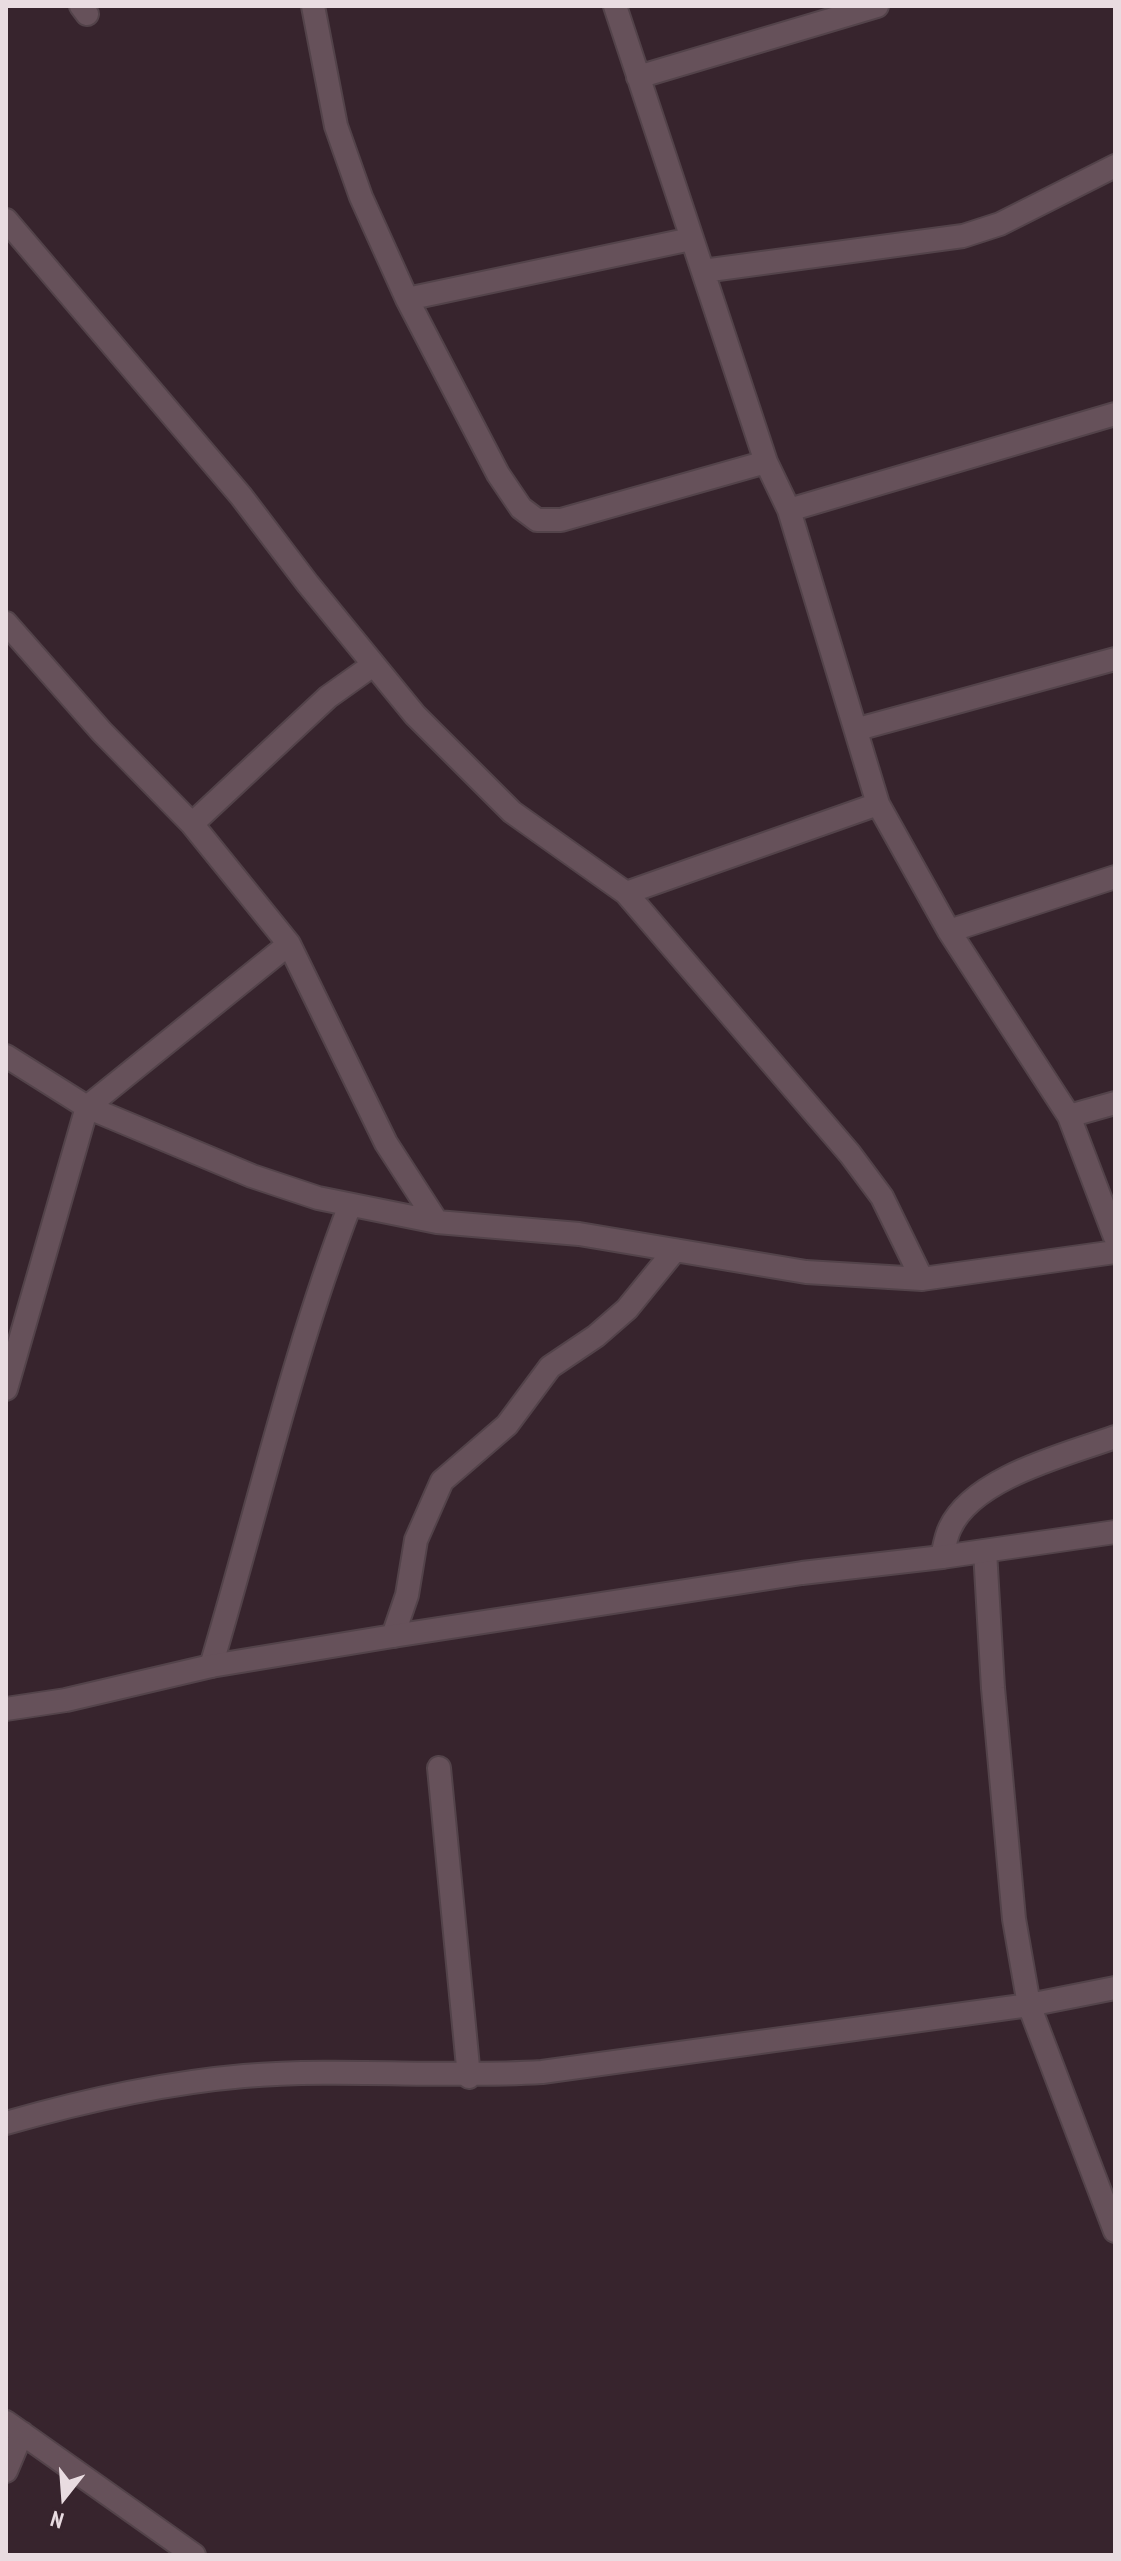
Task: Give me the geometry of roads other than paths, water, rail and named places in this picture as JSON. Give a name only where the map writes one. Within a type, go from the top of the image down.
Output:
[{"type":"street","points":[[313,6],[336,126],[361,197],[407,299],[498,474],[521,508],[537,520],[561,520],[766,462]]},
{"type":"street","points":[[615,6],[766,462],[789,510],[858,729],[878,804],[949,931],[1069,1116],[1115,1237]]},
{"type":"street","points":[[638,77],[877,6]]},
{"type":"street","points":[[703,271],[963,236],[1000,224],[1115,166]]},
{"type":"street","points":[[6,220],[241,496],[373,665],[466,771],[512,812],[626,893],[858,1165],[882,1197],[922,1279]]},
{"type":"street","points":[[407,299],[691,239]]},
{"type":"street","points":[[789,510],[1115,414]]},
{"type":"street","points":[[6,623],[102,732],[192,824],[289,944],[386,1143],[437,1222]]},
{"type":"street","points":[[858,729],[1115,659]]},
{"type":"street","points":[[192,824],[328,697],[373,665]]},
{"type":"street","points":[[626,893],[878,804]]},
{"type":"street","points":[[949,931],[1115,877]]},
{"type":"street","points":[[6,1389],[87,1107],[289,944]]},
{"type":"street","points":[[6,1056],[87,1107],[252,1176],[350,1205],[437,1222],[534,1229],[806,1272],[922,1279],[1115,1252]]},
{"type":"street","points":[[1069,1116],[1115,1103]]},
{"type":"street","points":[[211,1666],[264,1468],[325,1271],[350,1205]]},
{"type":"street","points":[[393,1636],[407,1595],[416,1540],[442,1481],[507,1425],[550,1367],[596,1336],[627,1309],[675,1250]]},
{"type":"street","points":[[942,1557],[950,1527],[972,1500],[1007,1478],[1115,1437]]},
{"type":"street","points":[[6,1709],[66,1700],[211,1666],[393,1636],[802,1573],[1115,1532]]},
{"type":"street","points":[[985,1551],[993,1688],[1014,1919],[1029,2005],[1115,2231]]},
{"type":"street","points":[[439,1768],[469,2077]]},
{"type":"street","points":[[6,2123],[68,2105],[134,2092],[245,2076],[469,2077],[686,2054],[1029,2005],[1115,1988]]},
{"type":"street","points":[[6,2471],[14,2428],[194,2555]]}]
